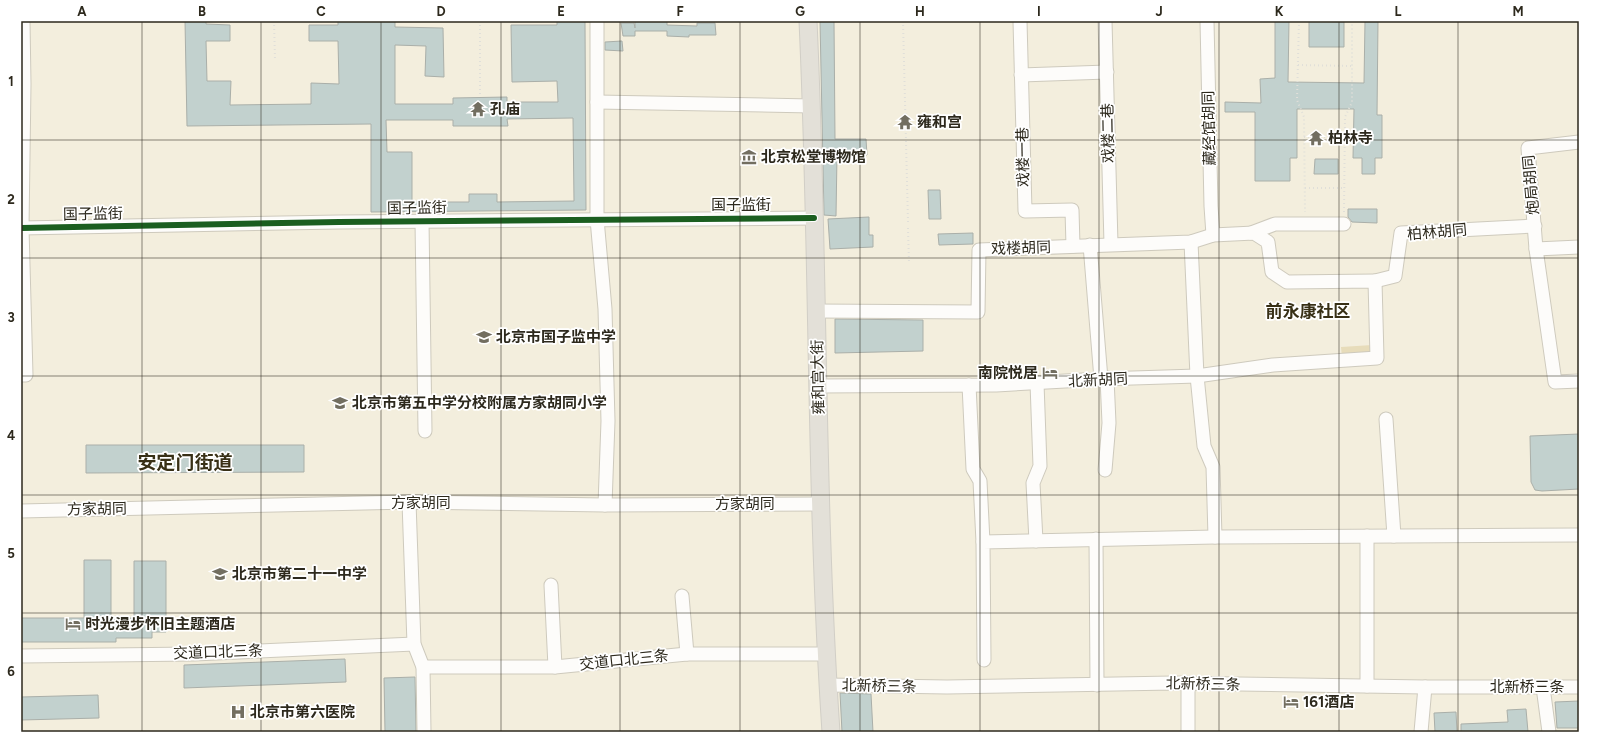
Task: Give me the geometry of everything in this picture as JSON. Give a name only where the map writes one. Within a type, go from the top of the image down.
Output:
[{"type":"main road","name":"雍和宫大街","points":[[808,21],[812,106],[817,386],[826,654],[831,732]]},
{"type":"street","points":[[21,375],[26,375],[21,228],[23,21]]},
{"type":"street","points":[[597,21],[597,219],[605,309],[608,421],[605,505]]},
{"type":"street","name":"戏楼一巷","points":[[1020,21],[1025,211],[1072,210],[1073,246]]},
{"type":"street","name":"戏楼二巷","points":[[1106,21],[1111,244]]},
{"type":"street","name":"藏经馆胡同","points":[[1207,21],[1213,235]]},
{"type":"street","points":[[1021,75],[1107,72]]},
{"type":"street","points":[[597,102],[812,106]]},
{"type":"street","name":"炮局胡同","points":[[1535,226],[1528,148],[1579,142]]},
{"type":"street","name":"国子监街","points":[[21,228],[422,221],[814,218]]},
{"type":"street","points":[[422,221],[425,432]]},
{"type":"street","points":[[1251,233],[1275,224],[1344,224]]},
{"type":"street","points":[[1535,226],[1536,249],[1555,382],[1579,381]]},
{"type":"street","name":"柏林胡同","points":[[1375,282],[1395,276],[1401,233],[1535,226]]},
{"type":"street","points":[[1251,233],[1254,233],[1268,242],[1272,272],[1287,282],[1375,282]]},
{"type":"street","name":"戏楼胡同","points":[[816,311],[978,312],[978,250],[1190,242],[1213,235],[1251,233]]},
{"type":"street","points":[[1190,242],[1197,376],[1204,446],[1213,467],[1215,537]]},
{"type":"street","points":[[1090,245],[1109,423],[1105,470]]},
{"type":"street","points":[[1536,249],[1579,247]]},
{"type":"street","name":"北新胡同","points":[[817,386],[996,385],[1197,376],[1273,365],[1377,358],[1375,282]]},
{"type":"street","points":[[1036,541],[1033,483],[1040,466],[1037,383]]},
{"type":"street","points":[[969,385],[973,469],[980,481],[983,542],[984,660]]},
{"type":"street","points":[[1386,419],[1394,536]]},
{"type":"street","points":[[408,502],[414,644],[422,667],[424,732]]},
{"type":"street","name":"方家胡同","points":[[21,511],[408,502],[605,505],[821,504]]},
{"type":"street","points":[[983,542],[1215,537],[1579,534]]},
{"type":"street","points":[[1367,536],[1367,686]]},
{"type":"street","points":[[1096,540],[1097,685]]},
{"type":"street","points":[[551,585],[555,667]]},
{"type":"street","points":[[682,596],[687,654]]},
{"type":"street","name":"交道口北三条","points":[[21,656],[194,654],[414,644]]},
{"type":"street","name":"交道口北三条","points":[[422,667],[555,667],[687,654],[826,654]]},
{"type":"street","points":[[1188,684],[1188,732]]},
{"type":"street","name":"北新桥三条","points":[[828,685],[947,687],[1188,684],[1579,687]]},
{"type":"street","points":[[1421,732],[1425,687]]},
{"type":"street","points":[[1544,687],[1549,732]]},
{"type":"path","points":[[274,21],[275,59]]},
{"type":"path","points":[[480,21],[480,97]]},
{"type":"path","points":[[903,21],[908,222]]},
{"type":"path","points":[[1299,21],[1297,100],[1304,117],[1305,224]]},
{"type":"path","points":[[1344,224],[1346,117],[1352,102],[1352,21]]},
{"type":"path","points":[[1298,65],[1352,66]]},
{"type":"path","points":[[1304,137],[1345,137]]},
{"type":"path","points":[[1305,188],[1345,188]]},
{"type":"path","points":[[908,228],[909,263]]},
{"type":"shaded area","points":[[1372,345],[1373,356],[1342,358],[1341,347]]},
{"type":"building","points":[[185,21],[206,21],[206,24],[230,25],[230,41],[206,41],[207,81],[231,81],[230,105],[311,104],[311,83],[339,84],[338,41],[309,41],[309,25],[338,25],[338,21],[395,21],[395,27],[443,28],[444,77],[425,76],[426,46],[395,45],[395,104],[453,104],[453,98],[507,97],[507,102],[558,102],[557,81],[512,82],[511,25],[557,25],[557,21],[585,21],[586,210],[371,212],[371,124],[187,126]],"holes":[[[573,118],[574,201],[497,202],[497,194],[469,194],[469,202],[412,202],[412,152],[387,152],[386,120],[453,120],[453,126],[508,126],[507,119]]]},
{"type":"building","points":[[635,21],[667,21],[667,25],[697,26],[697,23],[715,23],[716,35],[689,35],[689,37],[667,36],[667,31],[635,31],[635,36],[623,36],[621,23],[634,23],[635,28]]},
{"type":"building","points":[[820,21],[834,21],[835,139],[866,139],[867,155],[837,155],[836,216],[824,215]]},
{"type":"building","points":[[1275,21],[1289,21],[1288,82],[1364,83],[1365,21],[1378,21],[1377,115],[1382,115],[1382,158],[1375,158],[1375,174],[1362,174],[1362,158],[1353,158],[1354,109],[1297,109],[1297,158],[1290,158],[1290,181],[1255,181],[1255,112],[1225,112],[1225,102],[1261,103],[1260,79],[1275,78]]},
{"type":"building","points":[[1309,21],[1344,22],[1344,47],[1309,47]]},
{"type":"building","points":[[622,41],[623,51],[605,50],[605,42]]},
{"type":"building","points":[[1315,159],[1338,159],[1338,174],[1314,174]]},
{"type":"building","points":[[928,190],[940,190],[941,219],[929,219]]},
{"type":"building","points":[[1348,209],[1377,209],[1377,223],[1352,222],[1348,217]]},
{"type":"building","points":[[869,217],[869,235],[873,235],[873,247],[830,249],[828,219]]},
{"type":"building","points":[[973,233],[973,244],[939,245],[938,234]]},
{"type":"building","points":[[835,319],[923,320],[923,351],[835,353]]},
{"type":"building","points":[[1579,434],[1579,489],[1535,490],[1531,482],[1530,436]]},
{"type":"building","points":[[86,445],[304,445],[304,472],[86,473]]},
{"type":"building","points":[[84,560],[111,560],[111,618],[134,618],[134,561],[166,561],[166,632],[152,632],[152,638],[116,638],[116,642],[21,642],[21,618],[84,618]]},
{"type":"building","points":[[345,659],[346,682],[184,688],[184,665]]},
{"type":"building","points":[[415,677],[416,732],[385,732],[384,678]]},
{"type":"building","points":[[840,693],[871,694],[873,732],[842,732]]},
{"type":"building","points":[[98,695],[99,718],[21,720],[21,697]]},
{"type":"building","points":[[1579,701],[1579,728],[1557,728],[1555,702]]},
{"type":"building","points":[[1526,709],[1528,732],[1461,732],[1461,724],[1508,722],[1507,710]]},
{"type":"building","points":[[1456,712],[1457,732],[1435,732],[1434,713]]},
{"type":"cycle path","points":[[21,228],[339,222],[814,218]]},
{"type":"place","name":"孔庙","points":[[478,109]]},
{"type":"place","name":"雍和宫","points":[[905,122]]},
{"type":"place","name":"柏林寺","points":[[1316,138]]},
{"type":"place","name":"北京松堂博物馆","points":[[749,157]]},
{"type":"place","name":"北京市国子监中学","points":[[484,337]]},
{"type":"place","name":"南院悦居","points":[[1050,373]]},
{"type":"place","name":"北京市第五中学分校附属方家胡同小学","points":[[340,403]]},
{"type":"place","name":"北京市第二十一中学","points":[[220,574]]},
{"type":"place","name":"时光漫步怀旧主题酒店","points":[[73,624]]},
{"type":"place","name":"161酒店","points":[[1291,702]]},
{"type":"place","name":"北京市第六医院","points":[[238,712]]},
{"type":"district","name":"前永康社区","points":[[1308,311]]},
{"type":"district","name":"安定门街道","points":[[185,462]]}]
